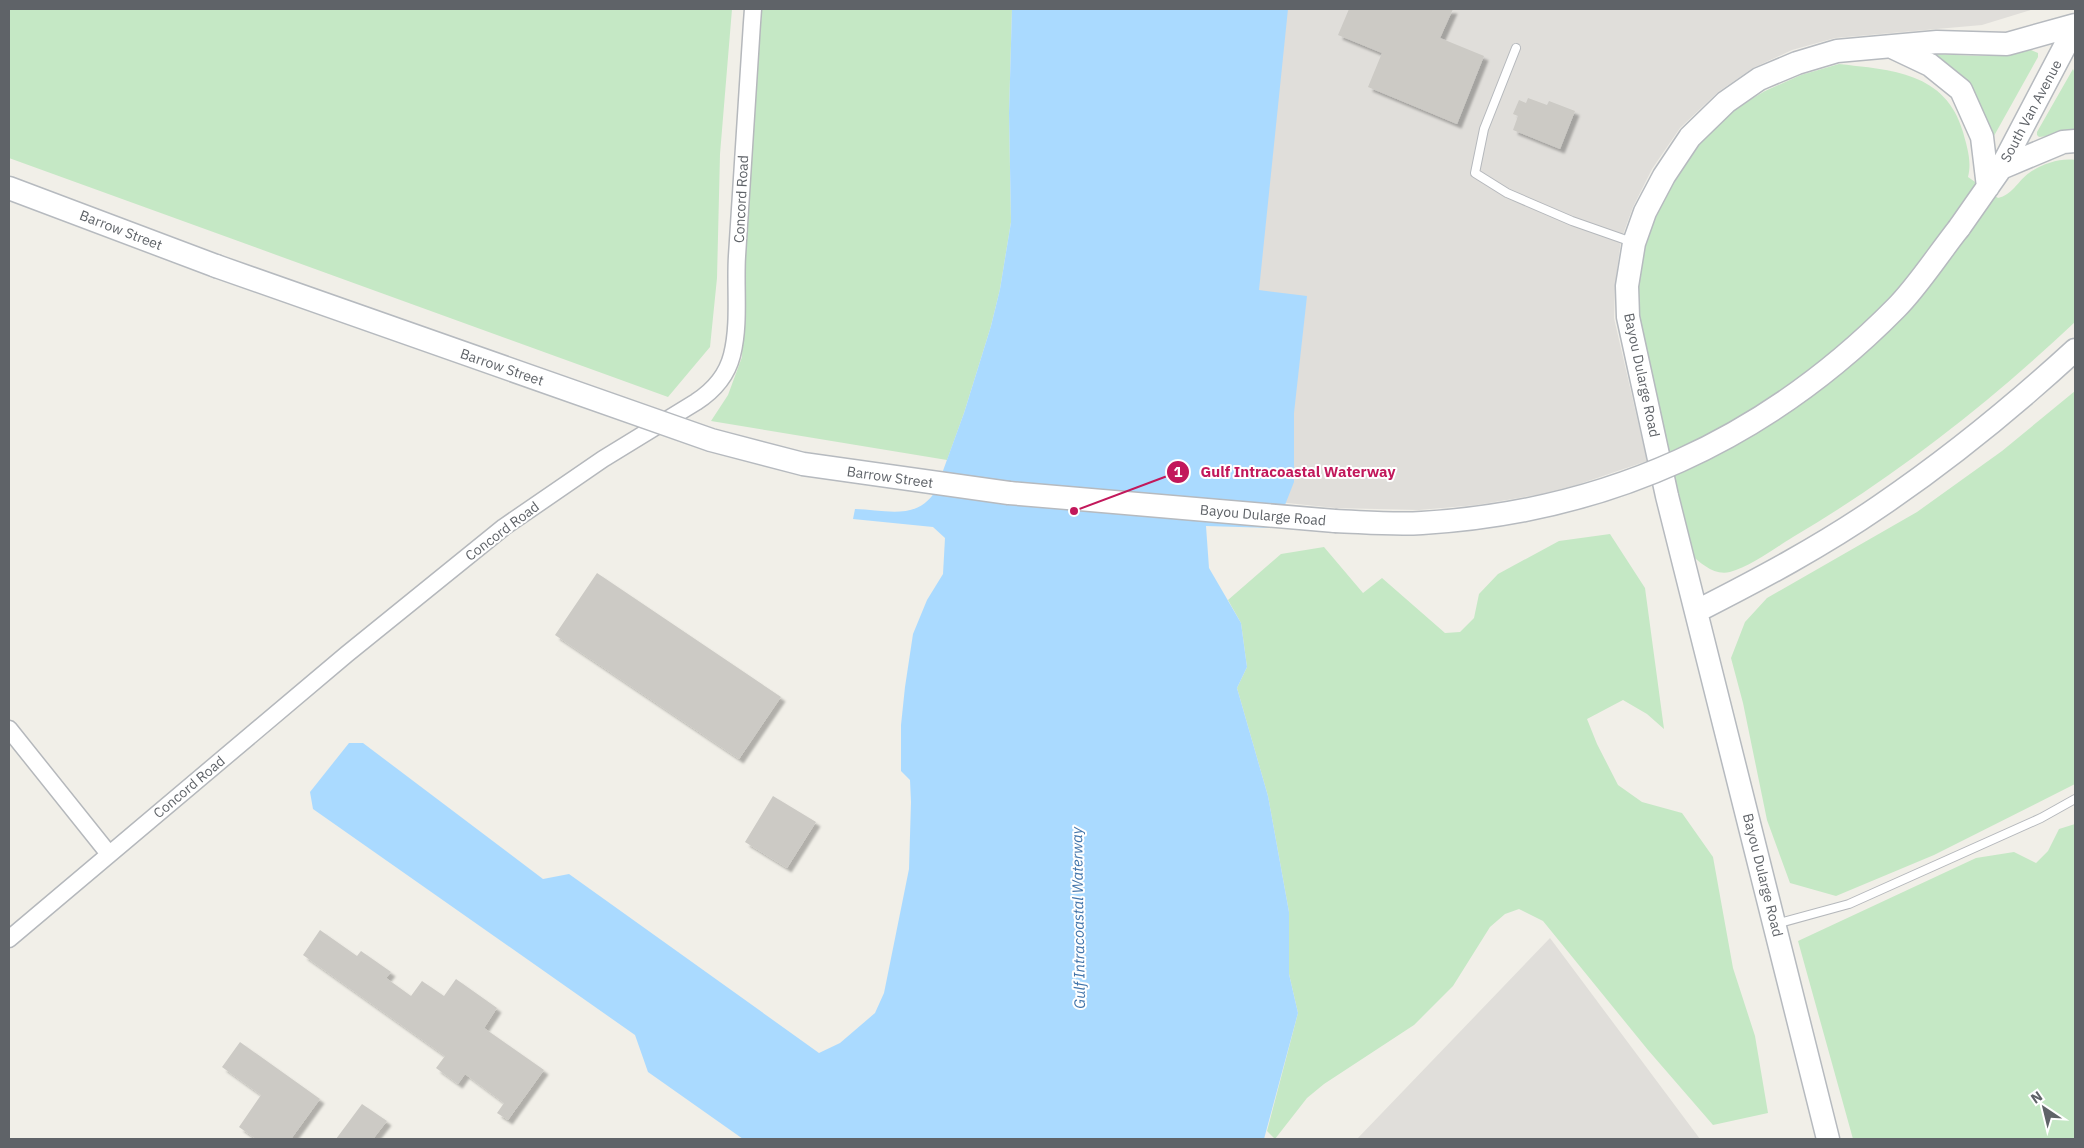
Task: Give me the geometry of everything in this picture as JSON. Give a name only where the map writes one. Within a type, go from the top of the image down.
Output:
[{"type":"main road","points":[[1892,48],[1937,42],[2007,44],[2075,26]]},
{"type":"main road","name":"South Van Avenue","points":[[2001,168],[2075,26]]},
{"type":"main road","name":"Bayou Dularge Road","points":[[1828,1139],[1667,496],[1628,317],[1627,286],[1634,243],[1645,212],[1664,176],[1690,137],[1726,102],[1759,80],[1797,63],[1837,51],[1892,48],[1930,65],[1961,90],[1982,137],[1988,186]]},
{"type":"main road","points":[[2001,168],[2062,142],[2075,141]]},
{"type":"main road","name":"Bayou Dularge Road","points":[[1009,493],[1335,521],[1420,523],[1479,518],[1562,503],[1619,485],[1671,466],[1714,445],[1782,405],[1851,352],[1898,307],[1959,228],[2001,168]]},
{"type":"main road","name":"Barrow Street","points":[[9,188],[216,266],[711,440],[803,464],[1009,493]]},
{"type":"main road","points":[[1697,612],[1770,574],[1880,506],[1987,426],[2075,350]]},
{"type":"street","name":"Concord Road","points":[[9,939],[348,654],[504,527],[603,459],[708,394],[719,381],[732,354],[735,333],[737,255],[753,9]]},
{"type":"street","points":[[9,729],[109,854]]},
{"type":"lane","points":[[1516,48],[1484,129],[1475,173],[1507,193],[1572,221],[1634,243]]},
{"type":"lane","points":[[1775,924],[1849,904],[2041,818],[2075,799]]},
{"type":"shaded area","points":[[1226,9],[2034,9],[1982,25],[1835,38],[1792,50],[1753,68],[1718,92],[1680,128],[1652,169],[1633,207],[1621,240],[1615,286],[1614,318],[1647,461],[1559,491],[1477,505],[1419,510],[1335,508],[1278,502]]},
{"type":"shaded area","points":[[1550,938],[1700,1139],[1357,1139]]},
{"type":"green space","points":[[9,9],[732,9],[720,154],[717,278],[710,347],[668,397],[9,158]]},
{"type":"green space","points":[[762,9],[1012,9],[1009,113],[1011,222],[1000,289],[991,326],[947,460],[711,421],[728,395],[742,357],[747,206]]},
{"type":"green space","points":[[2031,50],[2038,53],[2038,57],[1990,143],[1930,54],[2006,55]]},
{"type":"green space","points":[[1839,64],[1897,72],[1930,86],[1944,97],[1955,112],[1963,132],[1969,160],[1968,177],[1998,198],[2007,194],[2025,176],[2040,167],[2051,162],[2075,160],[2075,322],[1975,410],[1904,464],[1831,514],[1754,562],[1738,570],[1724,573],[1719,572],[1708,568],[1690,554],[1636,311],[1637,268],[1657,202],[1699,141],[1736,108],[1765,91],[1801,75]]},
{"type":"green space","points":[[2073,69],[2075,73],[2075,133],[2039,137],[2037,132]]},
{"type":"green space","points":[[2075,391],[2075,784],[1934,855],[1836,896],[1790,883],[1767,820],[1743,703],[1731,658],[1745,622],[1767,598],[1917,512],[2002,451]]},
{"type":"green space","points":[[1610,534],[1645,588],[1664,729],[1647,714],[1623,700],[1587,719],[1597,744],[1618,785],[1642,802],[1682,813],[1713,857],[1733,968],[1755,1036],[1768,1113],[1713,1125],[1648,1050],[1543,921],[1519,909],[1505,914],[1490,927],[1453,986],[1414,1025],[1324,1084],[1307,1098],[1275,1139],[1267,1131],[1298,1013],[1289,974],[1289,912],[1268,796],[1237,688],[1247,667],[1241,623],[1228,600],[1281,554],[1324,547],[1363,593],[1382,578],[1445,633],[1460,632],[1474,618],[1479,594],[1498,574],[1559,541]]},
{"type":"green space","points":[[2075,824],[2075,1139],[1853,1139],[1798,941],[1976,858],[2014,852],[2036,863],[2048,851],[2059,829]]},
{"type":"water","points":[[1012,9],[1288,9],[1259,290],[1307,296],[1294,413],[1294,482],[1276,528],[1206,526],[1209,568],[1241,623],[1247,667],[1237,688],[1268,796],[1289,912],[1289,974],[1298,1013],[1264,1139],[743,1139],[648,1072],[635,1035],[313,809],[310,792],[349,743],[363,743],[543,879],[569,874],[819,1053],[840,1043],[875,1013],[884,993],[909,869],[910,780],[901,771],[901,725],[905,687],[913,634],[927,600],[943,574],[945,538],[933,527],[853,519],[855,509],[900,512],[911,510],[929,500],[936,490],[964,413],[991,326],[1000,289],[1011,222],[1009,113]]},
{"type":"building","points":[[1349,9],[1453,9],[1440,38],[1484,56],[1457,124],[1368,87],[1382,53],[1338,35]]},
{"type":"building","points":[[1528,98],[1547,105],[1549,101],[1575,111],[1560,149],[1513,130],[1518,116],[1513,114],[1519,100],[1526,103]]},
{"type":"building","points":[[597,573],[781,697],[739,759],[555,635]]},
{"type":"building","points":[[773,796],[816,822],[787,868],[745,842]]},
{"type":"building","points":[[320,930],[357,956],[361,951],[391,972],[386,978],[411,996],[422,981],[444,996],[456,979],[497,1008],[484,1028],[544,1070],[508,1120],[497,1113],[504,1103],[465,1074],[458,1084],[436,1068],[445,1056],[303,955]]},
{"type":"building","points":[[240,1042],[320,1099],[291,1139],[256,1139],[239,1127],[261,1095],[222,1067]]},
{"type":"building","points":[[362,1104],[387,1121],[373,1139],[336,1139]]},
{"type":"place","name":"Gulf Intracoastal Waterway","points":[[1074,511]]}]
